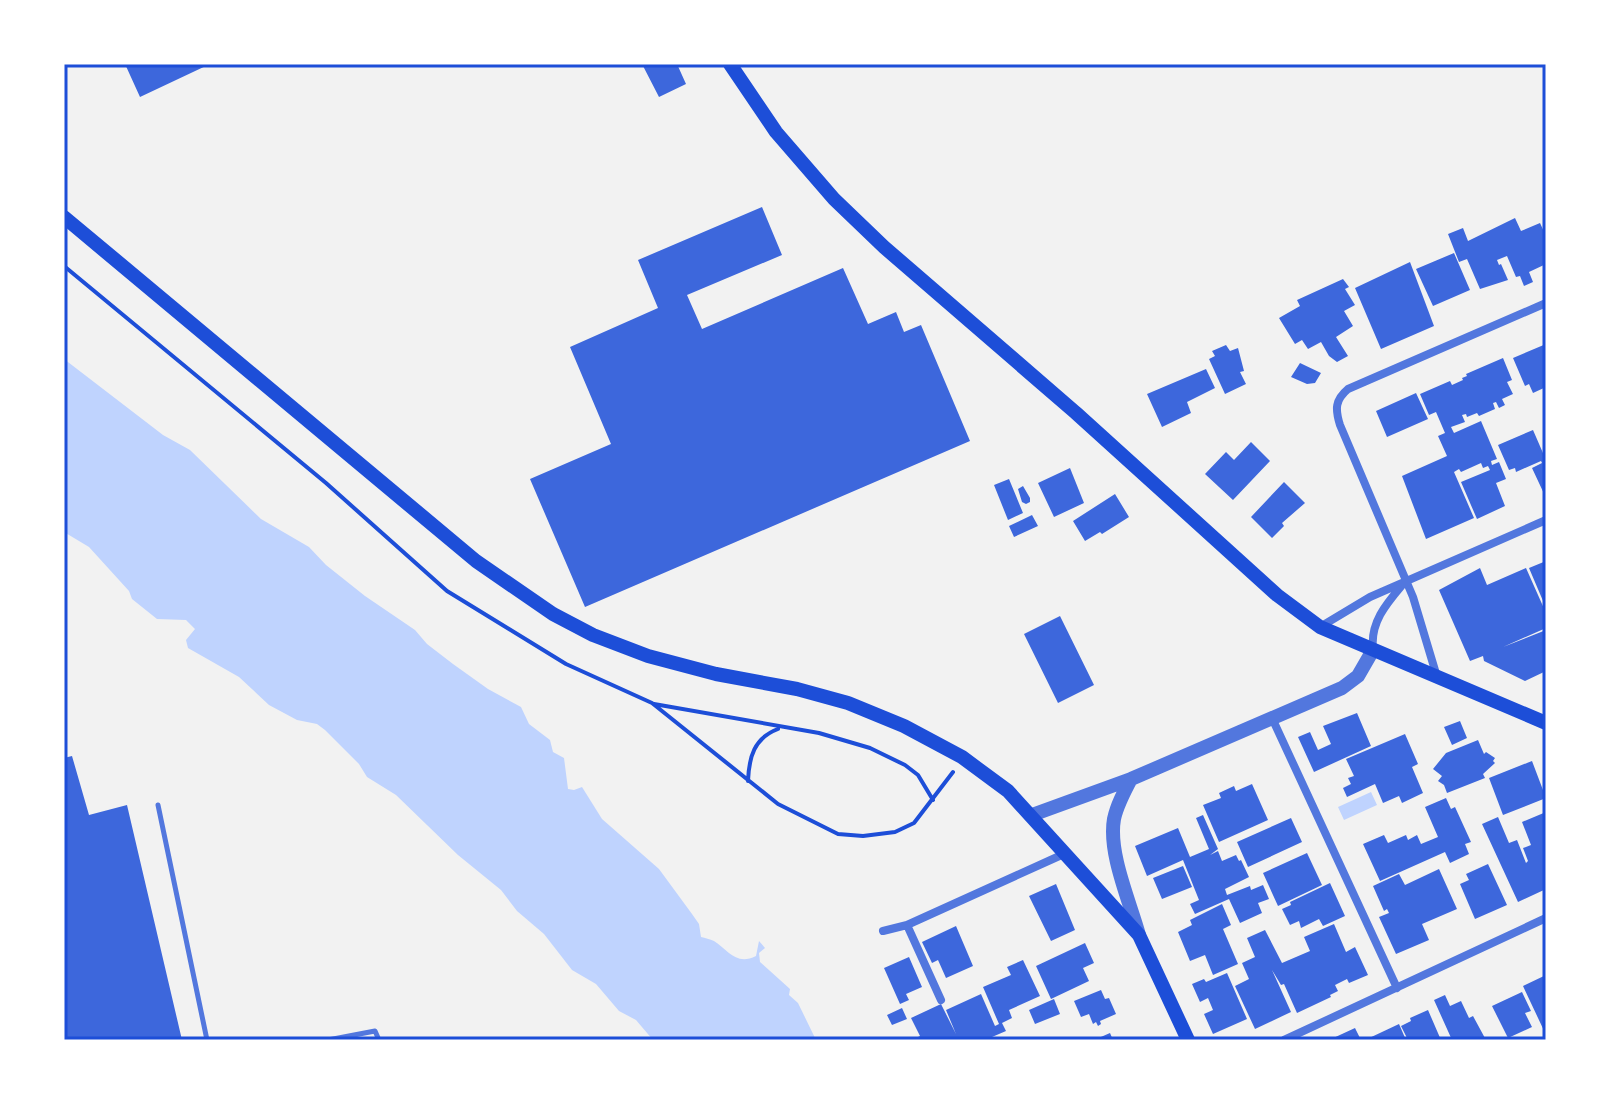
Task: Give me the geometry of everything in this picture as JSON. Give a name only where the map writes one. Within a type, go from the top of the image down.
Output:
[{"type":"main road","points":[[730,64],[776,132],[834,199],[884,247],[1098,433],[1277,595],[1320,627],[1546,723]]},
{"type":"main road","points":[[64,217],[476,561],[553,614],[593,635],[648,656],[848,703],[904,726],[962,757],[1008,791],[1032,815],[1139,935],[1188,1040]]},
{"type":"street","points":[[1437,678],[1413,597],[1340,425],[1336,405],[1348,389],[1546,303]]},
{"type":"street","points":[[1320,627],[1370,597],[1546,520]]},
{"type":"street","points":[[1032,815],[1131,779],[1342,688],[1358,676],[1373,650],[1372,631],[1385,605],[1406,580]]},
{"type":"street","points":[[1272,718],[1397,988]]},
{"type":"street","points":[[1131,779],[1116,812],[1113,841],[1139,935]]},
{"type":"street","points":[[883,931],[907,925],[1066,852]]},
{"type":"street","points":[[1284,1040],[1546,918]]},
{"type":"street","points":[[907,925],[941,1000]]},
{"type":"lane","points":[[158,805],[207,1040]]},
{"type":"lane","points":[[328,1040],[375,1031],[379,1040]]},
{"type":"path","points":[[652,703],[819,733],[870,748],[918,775],[933,800]]},
{"type":"path","points":[[748,781],[748,764],[755,746],[767,733],[781,727]]},
{"type":"water","points":[[64,359],[163,435],[190,450],[261,519],[309,547],[326,565],[415,630],[427,644],[453,664],[488,689],[521,707],[529,724],[550,740],[553,752],[564,758],[568,789],[582,787],[602,819],[659,869],[699,924],[701,937],[714,941],[733,956],[743,959],[756,956],[759,941],[765,948],[759,953],[760,962],[790,989],[789,995],[798,1003],[816,1040],[653,1040],[636,1020],[619,1011],[596,984],[572,970],[544,934],[517,911],[501,890],[458,855],[396,795],[367,777],[359,764],[325,730],[269,705],[239,677],[188,648],[186,640],[195,629],[186,620],[157,619],[132,599],[129,591],[89,547],[64,532]]},
{"type":"water","points":[[1371,792],[1377,805],[1344,820],[1338,807]]},
{"type":"building","points":[[125,64],[210,64],[140,97]]},
{"type":"building","points":[[642,64],[677,64],[686,84],[659,97]]},
{"type":"building","points":[[762,207],[782,255],[687,295],[702,329],[843,268],[868,324],[896,312],[904,332],[921,325],[970,441],[585,607],[530,479],[611,444],[570,347],[658,308],[638,260]]},
{"type":"building","points":[[1515,218],[1521,231],[1540,223],[1546,236],[1546,264],[1529,272],[1533,282],[1524,286],[1520,276],[1516,277],[1507,256],[1497,260],[1508,280],[1480,289],[1467,259],[1459,262],[1448,234],[1463,228],[1468,241]]},
{"type":"building","points":[[1454,253],[1470,290],[1433,306],[1416,269]]},
{"type":"building","points":[[1410,262],[1434,326],[1381,349],[1355,288]]},
{"type":"building","points":[[1343,279],[1355,305],[1344,311],[1353,326],[1336,337],[1348,356],[1337,362],[1329,356],[1321,342],[1308,349],[1302,340],[1295,344],[1279,318],[1300,306],[1297,300]]},
{"type":"building","points":[[1546,344],[1546,387],[1533,393],[1529,384],[1525,386],[1513,358]]},
{"type":"building","points":[[1226,345],[1230,351],[1238,348],[1244,371],[1240,372],[1246,384],[1225,394],[1209,359],[1215,356],[1212,351]]},
{"type":"building","points":[[1503,358],[1512,380],[1507,382],[1513,394],[1502,399],[1505,405],[1499,408],[1496,402],[1493,403],[1495,409],[1479,416],[1477,413],[1467,417],[1466,414],[1462,415],[1465,422],[1451,427],[1454,433],[1481,421],[1497,459],[1491,461],[1492,465],[1499,462],[1506,479],[1496,483],[1505,506],[1477,519],[1461,482],[1490,470],[1488,466],[1483,468],[1481,463],[1461,472],[1459,469],[1454,472],[1474,518],[1426,539],[1402,476],[1447,456],[1438,436],[1445,433],[1436,412],[1429,415],[1420,394],[1450,381],[1452,385],[1463,380],[1466,374]]},
{"type":"building","points":[[1300,363],[1321,373],[1315,383],[1307,384],[1291,377]]},
{"type":"building","points":[[1206,369],[1215,388],[1187,402],[1191,413],[1162,427],[1147,394]]},
{"type":"building","points":[[1416,393],[1428,419],[1387,437],[1376,411]]},
{"type":"building","points":[[1533,430],[1546,460],[1546,498],[1532,468],[1541,461],[1516,472],[1515,468],[1509,470],[1498,445]]},
{"type":"building","points":[[1251,442],[1270,461],[1233,500],[1205,474],[1226,452],[1234,460]]},
{"type":"building","points":[[1070,468],[1084,503],[1054,517],[1038,483]]},
{"type":"building","points":[[1009,479],[1023,513],[1008,520],[994,485]]},
{"type":"building","points":[[1284,482],[1305,503],[1282,523],[1284,526],[1272,538],[1251,517]]},
{"type":"building","points":[[1023,486],[1030,498],[1026,504],[1022,502],[1018,489]]},
{"type":"building","points":[[1115,494],[1129,517],[1085,541],[1073,521]]},
{"type":"building","points":[[1032,515],[1038,526],[1014,537],[1009,526]]},
{"type":"building","points":[[1546,561],[1546,608],[1529,568]]},
{"type":"building","points":[[1480,568],[1487,585],[1526,568],[1546,613],[1546,628],[1503,647],[1546,630],[1546,671],[1525,681],[1484,661],[1483,656],[1470,661],[1439,590]]},
{"type":"building","points":[[1060,616],[1094,685],[1058,703],[1024,634]]},
{"type":"building","points":[[1357,713],[1371,746],[1314,772],[1298,737],[1310,732],[1318,750],[1331,744],[1323,726]]},
{"type":"building","points":[[1460,721],[1467,738],[1452,745],[1444,727]]},
{"type":"building","points":[[1405,734],[1418,764],[1412,767],[1423,793],[1402,803],[1399,796],[1383,803],[1375,784],[1347,797],[1343,788],[1351,784],[1348,778],[1354,776],[1346,759]]},
{"type":"building","points":[[1478,740],[1484,754],[1486,752],[1495,758],[1495,763],[1483,774],[1485,778],[1447,793],[1438,781],[1442,776],[1433,769],[1446,753]]},
{"type":"building","points":[[72,756],[89,815],[127,805],[182,1040],[64,1040],[64,758]]},
{"type":"building","points":[[1532,761],[1546,798],[1503,815],[1489,778]]},
{"type":"building","points":[[1252,784],[1268,820],[1219,842],[1203,805],[1221,798],[1219,793],[1234,786],[1236,791]]},
{"type":"building","points":[[1446,798],[1451,809],[1455,807],[1471,842],[1465,844],[1469,854],[1450,863],[1445,852],[1380,881],[1363,844],[1384,835],[1388,843],[1406,835],[1408,840],[1417,835],[1421,844],[1438,837],[1425,807]]},
{"type":"building","points":[[1546,812],[1546,889],[1518,902],[1482,824],[1498,817],[1509,843],[1517,840],[1526,863],[1523,848],[1531,845],[1522,822]]},
{"type":"building","points":[[1203,815],[1218,849],[1210,855],[1218,851],[1222,861],[1236,855],[1249,877],[1225,889],[1227,895],[1250,886],[1251,890],[1263,885],[1269,899],[1258,903],[1262,913],[1240,923],[1229,899],[1195,914],[1190,904],[1199,900],[1183,860],[1147,876],[1135,846],[1178,828],[1190,857],[1209,849],[1196,818]]},
{"type":"building","points":[[1291,818],[1302,842],[1248,867],[1237,842]]},
{"type":"building","points":[[1307,853],[1322,885],[1278,906],[1263,873]]},
{"type":"building","points":[[1488,864],[1507,905],[1475,919],[1460,884],[1469,880],[1466,874]]},
{"type":"building","points":[[1183,866],[1192,887],[1162,899],[1153,878]]},
{"type":"building","points":[[1439,869],[1457,909],[1422,924],[1429,940],[1396,954],[1379,917],[1389,913],[1387,909],[1384,911],[1373,886],[1399,874],[1405,885]]},
{"type":"building","points":[[1330,883],[1345,916],[1323,926],[1319,919],[1301,928],[1299,921],[1290,925],[1282,909]]},
{"type":"building","points":[[1056,884],[1075,930],[1051,941],[1029,896]]},
{"type":"building","points":[[1222,904],[1231,925],[1223,929],[1238,964],[1213,975],[1205,955],[1190,961],[1178,932],[1192,925],[1190,920]]},
{"type":"building","points":[[1334,924],[1346,952],[1355,947],[1368,975],[1335,985],[1338,991],[1331,997],[1297,1013],[1284,984],[1281,985],[1272,970],[1291,1012],[1255,1029],[1235,986],[1249,979],[1242,963],[1255,957],[1247,938],[1265,930],[1282,963],[1310,951],[1304,937]]},
{"type":"building","points":[[956,926],[973,966],[946,978],[938,960],[932,963],[922,942]]},
{"type":"building","points":[[1085,943],[1094,963],[1083,968],[1089,981],[1051,999],[1036,966]]},
{"type":"building","points":[[909,957],[922,987],[906,994],[909,1000],[900,1004],[884,968]]},
{"type":"building","points":[[1023,960],[1040,996],[1009,1010],[1012,1018],[1002,1023],[1006,1031],[992,1037],[994,1040],[912,1040],[920,1036],[911,1018],[941,1004],[956,1034],[946,1010],[981,994],[995,1026],[999,1024],[983,987],[1011,975],[1007,967]]},
{"type":"building","points":[[1227,973],[1247,1019],[1213,1034],[1204,1014],[1213,1010],[1208,998],[1200,1002],[1192,984]]},
{"type":"building","points":[[1546,975],[1546,1035],[1523,986]]},
{"type":"building","points":[[1101,990],[1105,999],[1109,998],[1116,1014],[1100,1021],[1098,1026],[1096,1022],[1093,1024],[1089,1014],[1081,1017],[1074,1001]]},
{"type":"building","points":[[1522,992],[1531,1011],[1525,1013],[1532,1027],[1508,1038],[1492,1006]]},
{"type":"building","points":[[1445,995],[1450,1006],[1461,1001],[1469,1018],[1473,1016],[1486,1040],[1452,1040],[1434,1000]]},
{"type":"building","points":[[1054,999],[1060,1014],[1035,1024],[1029,1010]]},
{"type":"building","points":[[902,1008],[907,1019],[892,1025],[887,1015]]},
{"type":"building","points":[[1428,1010],[1441,1040],[1408,1040],[1401,1026]]},
{"type":"building","points":[[1399,1024],[1406,1040],[1365,1040]]},
{"type":"building","points":[[1355,1028],[1361,1040],[1329,1040]]},
{"type":"building","points":[[1110,1033],[1113,1040],[1094,1040]]}]
